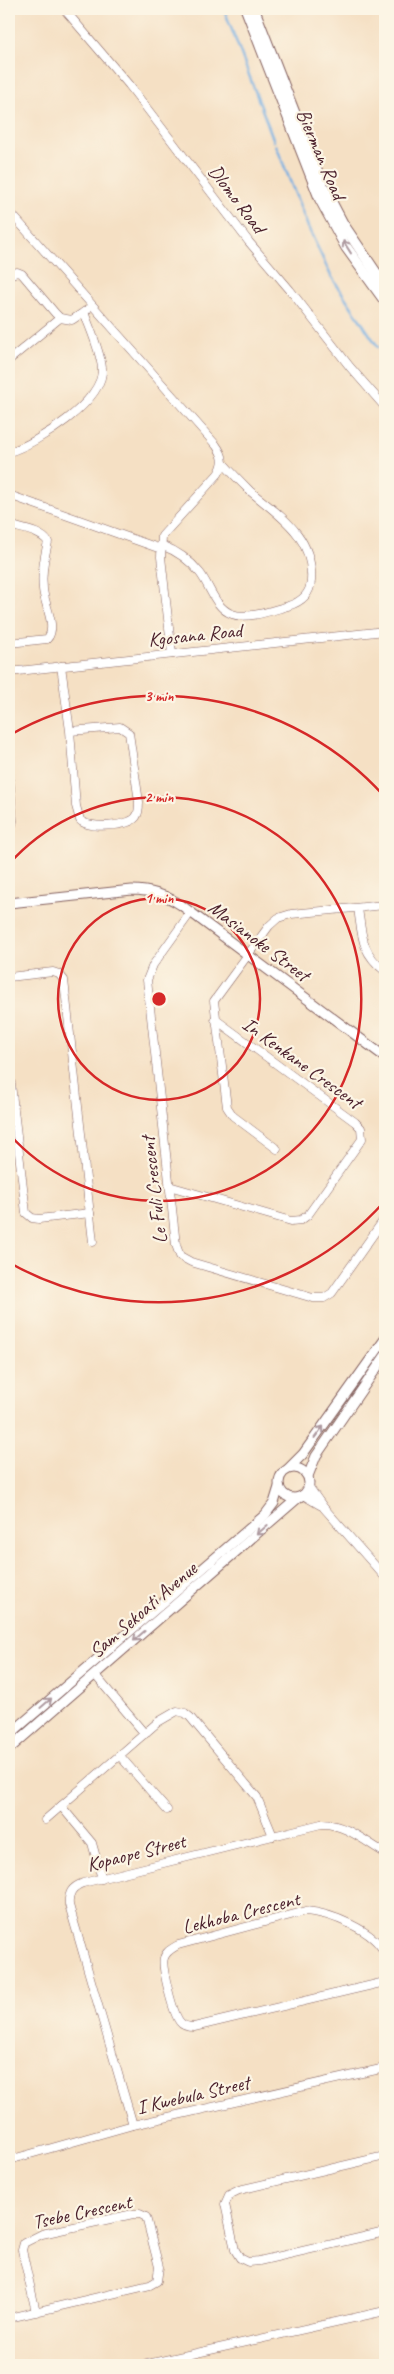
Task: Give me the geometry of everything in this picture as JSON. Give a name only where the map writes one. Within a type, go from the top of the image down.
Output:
[{"type":"main road","name":"Bierman Road","points":[[246,9],[320,199],[346,247],[385,301]]},
{"type":"main road","name":"Bierman Road","points":[[254,9],[323,186],[343,224],[385,286]]},
{"type":"street","name":"Dlomo Road","points":[[64,9],[129,85],[249,242],[290,290],[350,367],[385,407]]},
{"type":"street","points":[[9,211],[216,445],[221,451],[224,464],[249,489],[284,516],[301,540],[311,567],[311,586],[305,597],[295,604],[248,615],[232,615],[221,607],[193,564],[176,551],[9,495]]},
{"type":"street","points":[[9,275],[16,272],[22,274],[60,318],[72,320],[92,306]]},
{"type":"street","points":[[9,452],[49,433],[80,409],[91,396],[100,378],[102,368],[84,312]]},
{"type":"street","points":[[9,360],[60,318]]},
{"type":"street","points":[[172,654],[161,547],[167,528],[218,474],[224,464]]},
{"type":"street","points":[[9,525],[45,537],[48,542],[42,566],[42,588],[52,628],[51,635],[47,639],[9,643]]},
{"type":"street","name":"Kgosana Road","points":[[9,672],[385,630]]},
{"type":"street","points":[[61,666],[70,731],[76,806],[80,820],[90,826],[126,823],[134,819],[138,812],[139,802],[129,733],[120,727],[70,731]]},
{"type":"street","points":[[9,776],[13,821],[9,833]]},
{"type":"street","name":"Masianoke Street","points":[[9,904],[138,890],[167,897],[191,912],[385,1057]]},
{"type":"street","points":[[277,1149],[233,1116],[227,1107],[215,1019],[214,1006],[216,998],[269,926],[278,918],[291,914],[385,905]]},
{"type":"street","points":[[358,908],[363,941],[368,954],[374,963],[385,971]]},
{"type":"street","name":"Le Fuli Crescent","points":[[191,912],[153,965],[147,980],[176,1245],[182,1258],[313,1298],[324,1298],[332,1293],[385,1218]]},
{"type":"street","points":[[9,977],[53,972],[59,974],[64,980],[93,1242]]},
{"type":"street","name":"In Kenkane Crescent","points":[[169,1186],[292,1221],[301,1220],[308,1215],[362,1139],[361,1128],[355,1122],[215,1019]]},
{"type":"street","points":[[9,1067],[26,1212],[32,1218],[39,1220],[90,1213]]},
{"type":"street","points":[[324,1508],[301,1496],[287,1496],[280,1487],[280,1478],[309,1446],[385,1339]]},
{"type":"street","points":[[385,1356],[316,1456],[308,1476],[309,1487],[324,1508],[385,1577]]},
{"type":"street","points":[[288,1469],[302,1469],[308,1476]]},
{"type":"street","name":"Sam Sekoati Avenue","points":[[9,1735],[265,1515],[274,1503],[280,1487]]},
{"type":"street","points":[[301,1496],[309,1487]]},
{"type":"street","name":"Sam Sekoati Avenue","points":[[9,1749],[301,1496]]},
{"type":"street","points":[[95,1675],[145,1734]]},
{"type":"street","points":[[45,1820],[170,1713],[176,1711],[185,1713],[257,1797],[273,1836]]},
{"type":"street","points":[[120,1756],[167,1810]]},
{"type":"street","points":[[61,1806],[92,1843],[102,1879]]},
{"type":"street","name":"Kopaope Street","points":[[133,2125],[69,1905],[69,1895],[76,1887],[273,1836],[330,1824],[342,1828],[385,1853]]},
{"type":"street","name":"Lekhoba Crescent","points":[[385,1954],[377,1941],[344,1922],[322,1912],[306,1911],[178,1945],[169,1950],[164,1958],[164,1967],[176,2016],[180,2023],[194,2028],[385,1982]]},
{"type":"street","name":"I Kwebula Street","points":[[9,2160],[133,2125],[385,2068]]},
{"type":"street","points":[[385,2156],[239,2190],[229,2195],[226,2204],[235,2250],[240,2258],[248,2262],[260,2262],[385,2232]]},
{"type":"street","name":"Tsebe Crescent","points":[[9,2318],[36,2312],[150,2285],[157,2281],[159,2267],[146,2217],[140,2214],[132,2214],[42,2234],[24,2243],[22,2250],[36,2312]]},
{"type":"street","points":[[143,2365],[385,2311]]},
{"type":"waterway","points":[[224,9],[274,141]]},
{"type":"waterway","points":[[276,145],[308,227],[331,276],[378,347]]},
{"type":"waterway","points":[[381,351],[385,356]]}]
